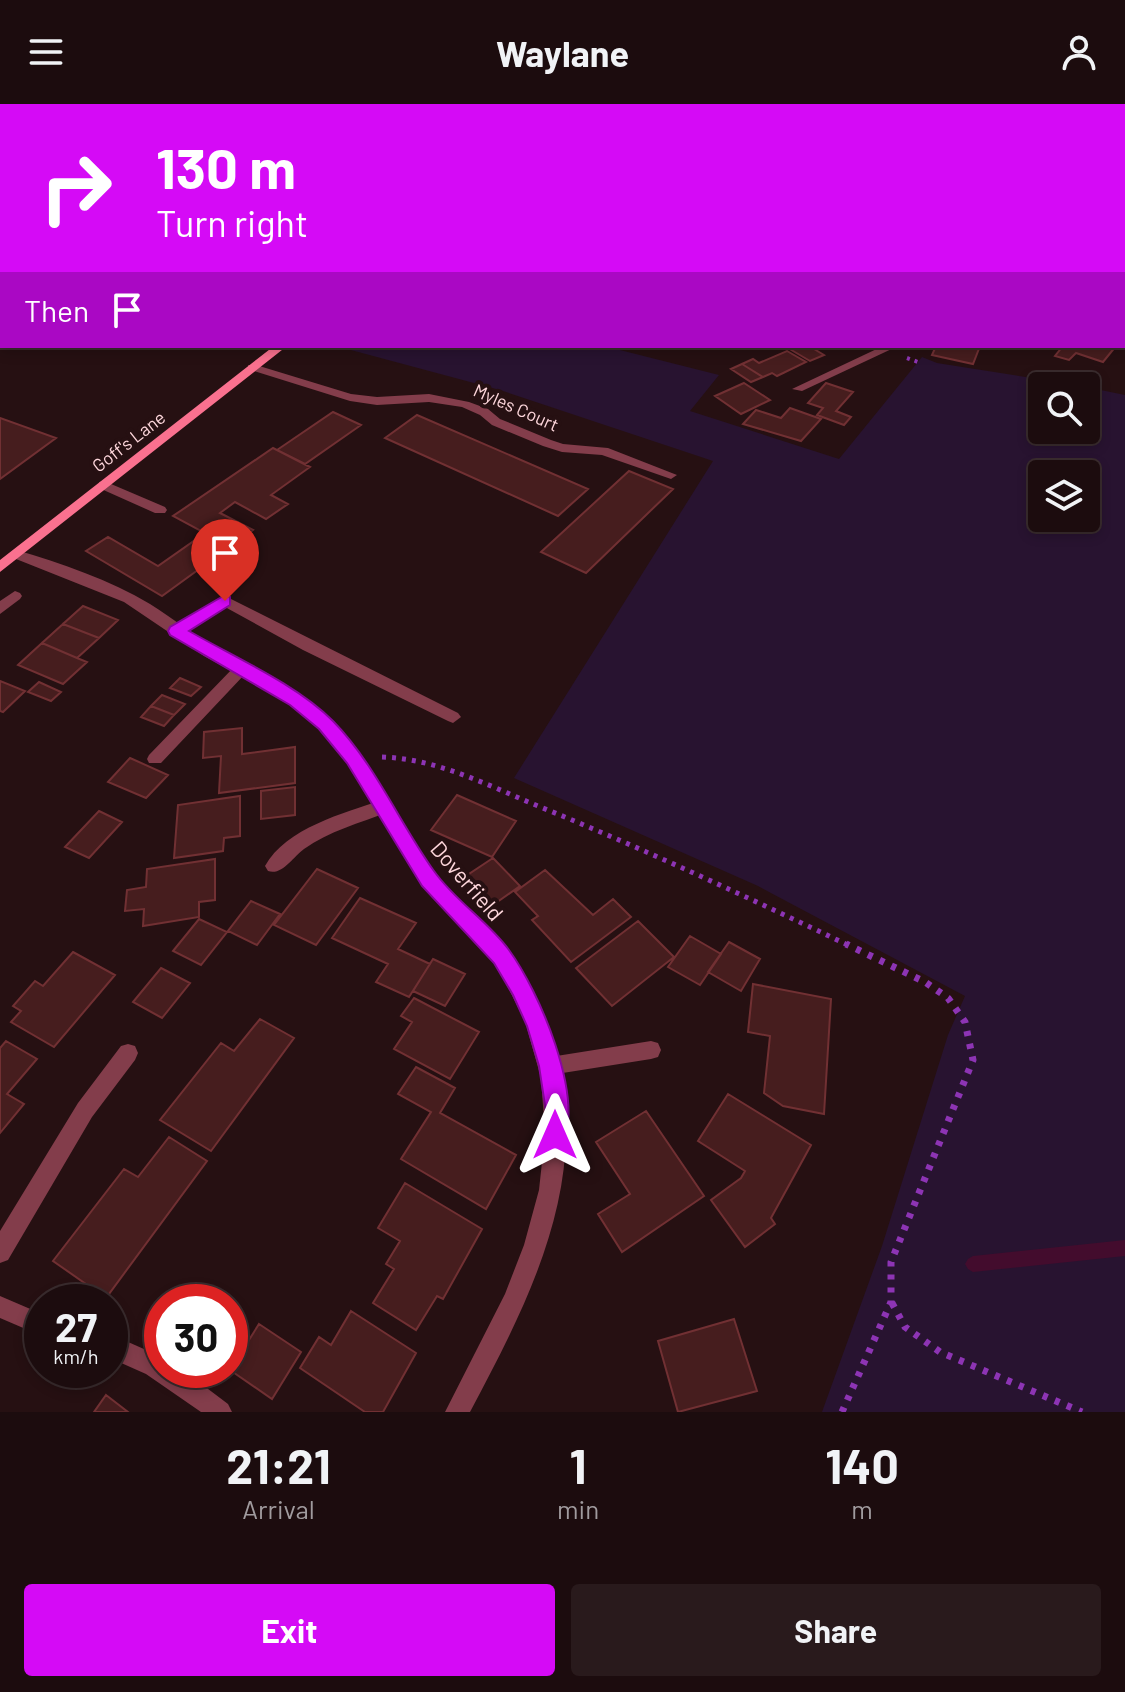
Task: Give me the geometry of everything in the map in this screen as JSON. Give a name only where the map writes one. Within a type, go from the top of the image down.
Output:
[{"type":"main road","name":"Goff's Lane","points":[[0,567],[278,348]]},
{"type":"street","points":[[798,389],[883,348]]},
{"type":"street","name":"Myles Court","points":[[252,367],[350,397],[377,401],[429,398],[465,404],[484,412],[496,422],[547,443],[562,448],[604,451],[671,475]]},
{"type":"street","points":[[104,485],[160,510]]},
{"type":"street","name":"Doverfield","points":[[16,554],[113,591],[145,608],[176,631],[306,708],[326,724],[353,758],[429,880],[501,956],[538,1025],[550,1066],[557,1112],[550,1182],[535,1251],[504,1327],[457,1412]]},
{"type":"street","points":[[0,609],[15,596]]},
{"type":"street","points":[[176,631],[225,601],[308,646],[453,717]]},
{"type":"street","points":[[155,759],[240,670]]},
{"type":"street","points":[[274,866],[286,850],[299,841],[382,807]]},
{"type":"street","points":[[550,1066],[651,1050]]},
{"type":"street","points":[[0,1252],[85,1110],[128,1053]]},
{"type":"street","points":[[0,1307],[24,1317]]},
{"type":"street","points":[[128,1352],[178,1379],[220,1412]]},
{"type":"path","points":[[353,758],[406,757],[454,772],[640,846],[925,982],[952,1000],[968,1028],[973,1060],[891,1262],[891,1302],[857,1372],[842,1412]]},
{"type":"path","points":[[891,1302],[905,1327],[940,1352],[1082,1412]]},
{"type":"shaded area","points":[[343,348],[612,348],[719,375],[690,411],[839,459],[922,357],[937,363],[1028,377],[1028,444],[1100,444],[1100,390],[1125,395],[1125,1412],[822,1412],[882,1246],[948,1035],[965,996],[758,886],[514,778],[713,461],[500,390]]},
{"type":"building","points":[[788,348],[812,348],[824,355],[810,361]]},
{"type":"building","points":[[935,348],[979,348],[973,364],[932,355]]},
{"type":"building","points":[[1061,348],[1114,348],[1103,362],[1076,353],[1069,360],[1055,356]]},
{"type":"building","points":[[787,351],[806,362],[777,376],[772,373],[763,377],[742,364],[753,359],[759,363]]},
{"type":"building","points":[[742,364],[763,377],[751,382],[731,369]]},
{"type":"building","points":[[744,383],[770,400],[741,414],[715,396]]},
{"type":"building","points":[[826,383],[853,392],[836,411],[851,417],[844,425],[817,415],[823,408],[808,403]]},
{"type":"building","points":[[790,408],[821,419],[801,441],[743,424],[756,410],[781,418]]},
{"type":"building","points":[[333,412],[361,425],[305,464],[277,450]]},
{"type":"building","points":[[417,415],[588,489],[558,516],[385,438]]},
{"type":"building","points":[[0,418],[56,438],[0,479]]},
{"type":"building","points":[[273,448],[310,467],[271,495],[288,504],[266,519],[235,502],[220,513],[253,530],[162,596],[86,551],[108,537],[158,566],[205,533],[173,516]]},
{"type":"building","points":[[629,471],[673,489],[586,573],[541,552]]},
{"type":"building","points":[[83,606],[118,620],[99,638],[63,624]]},
{"type":"building","points":[[63,624],[99,638],[77,658],[42,643]]},
{"type":"building","points":[[42,643],[87,662],[63,684],[18,665]]},
{"type":"building","points":[[180,678],[201,687],[191,696],[170,688]]},
{"type":"building","points":[[0,681],[25,691],[3,712],[0,711]]},
{"type":"building","points":[[39,682],[61,692],[51,701],[28,692]]},
{"type":"building","points":[[162,695],[185,704],[174,715],[151,706]]},
{"type":"building","points":[[151,706],[174,715],[164,726],[141,717]]},
{"type":"building","points":[[242,728],[242,754],[295,747],[295,783],[219,793],[221,756],[203,758],[204,732]]},
{"type":"building","points":[[130,758],[168,775],[146,798],[108,782]]},
{"type":"building","points":[[295,787],[295,815],[261,819],[261,791]]},
{"type":"building","points":[[457,795],[516,821],[492,857],[431,830]]},
{"type":"building","points":[[240,796],[240,836],[224,838],[223,851],[174,858],[178,805]]},
{"type":"building","points":[[99,811],[122,822],[89,858],[65,847]]},
{"type":"building","points":[[493,858],[520,886],[493,905],[466,876]]},
{"type":"building","points":[[215,859],[215,900],[199,902],[199,917],[143,926],[144,909],[125,911],[127,890],[146,887],[147,869]]},
{"type":"building","points":[[317,869],[358,888],[316,945],[274,925]]},
{"type":"building","points":[[545,870],[593,915],[613,899],[631,917],[571,962],[532,920],[538,916],[515,892]]},
{"type":"building","points":[[360,898],[416,923],[398,949],[430,964],[409,997],[376,982],[388,964],[332,938]]},
{"type":"building","points":[[251,901],[280,914],[257,945],[228,931]]},
{"type":"building","points":[[199,919],[227,932],[201,965],[173,951]]},
{"type":"building","points":[[638,921],[674,957],[612,1006],[576,968]]},
{"type":"building","points":[[690,936],[721,954],[700,985],[668,967]]},
{"type":"building","points":[[729,942],[760,959],[741,991],[708,972]]},
{"type":"building","points":[[73,952],[115,975],[54,1047],[11,1022],[21,1011],[13,1006],[35,981],[43,986]]},
{"type":"building","points":[[433,959],[465,974],[445,1006],[413,991]]},
{"type":"building","points":[[161,968],[190,983],[162,1018],[133,1002]]},
{"type":"building","points":[[753,984],[831,999],[824,1114],[783,1106],[764,1093],[770,1036],[748,1032]]},
{"type":"building","points":[[414,998],[479,1032],[450,1079],[394,1049],[412,1022],[401,1016]]},
{"type":"building","points":[[260,1019],[294,1038],[211,1151],[160,1120],[221,1043],[234,1051]]},
{"type":"building","points":[[6,1041],[37,1059],[7,1094],[24,1104],[0,1133],[0,1048]]},
{"type":"building","points":[[416,1067],[455,1088],[440,1113],[516,1155],[486,1209],[401,1159],[431,1112],[398,1094]]},
{"type":"building","points":[[728,1094],[811,1145],[771,1218],[775,1224],[745,1247],[711,1200],[741,1178],[745,1171],[698,1141]]},
{"type":"building","points":[[646,1111],[704,1196],[622,1252],[598,1214],[630,1194],[596,1142]]},
{"type":"building","points":[[169,1137],[207,1161],[116,1284],[86,1284],[53,1261],[124,1169],[138,1177]]},
{"type":"building","points":[[405,1183],[482,1229],[443,1299],[437,1296],[416,1330],[373,1303],[394,1269],[386,1264],[400,1241],[378,1228]]},
{"type":"building","points":[[351,1311],[416,1353],[383,1412],[365,1412],[300,1368],[319,1337],[331,1345]]},
{"type":"building","points":[[734,1319],[757,1391],[678,1412],[658,1341]]},
{"type":"building","points":[[259,1324],[301,1352],[272,1399],[248,1382],[248,1341]]},
{"type":"building","points":[[106,1395],[128,1412],[94,1412]]},
{"type":"waterway","points":[[973,1264],[1125,1248]]},
{"type":"route","points":[[225,601],[176,631],[296,701],[326,724],[353,758],[429,880],[501,956],[521,989],[538,1025],[550,1066],[557,1112],[555,1135]]}]
